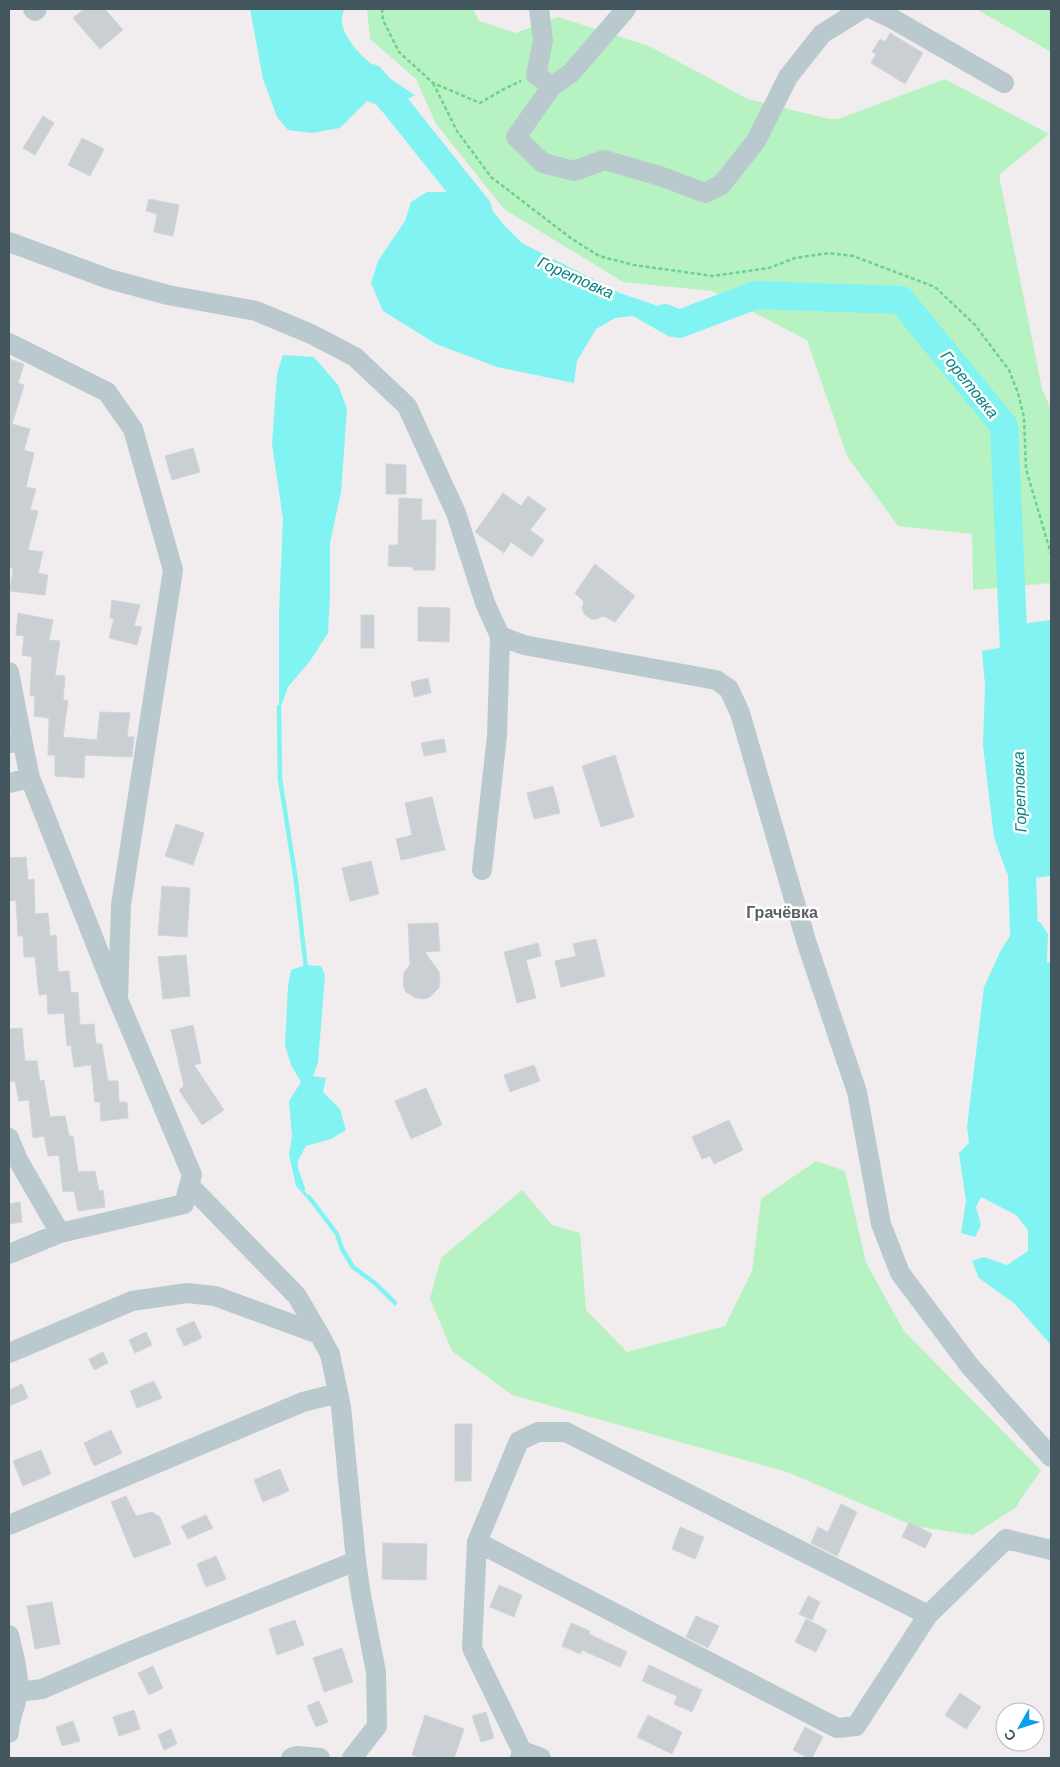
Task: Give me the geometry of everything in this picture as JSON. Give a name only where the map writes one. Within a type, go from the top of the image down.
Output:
[{"type":"street","points":[[33,9],[37,9]]},
{"type":"street","points":[[539,9],[543,41],[536,75],[552,86]]},
{"type":"street","points":[[626,9],[571,73],[552,86],[516,137],[543,163],[574,171],[604,160],[660,176],[706,194],[721,185],[756,141],[788,77],[822,34],[862,9]]},
{"type":"street","points":[[871,9],[893,19],[1004,83]]},
{"type":"street","points":[[9,242],[109,279],[168,295],[256,311],[311,334],[355,357],[407,406],[456,513],[485,603],[500,636],[498,736],[482,870]]},
{"type":"street","points":[[9,343],[107,392],[133,429],[173,570],[121,905],[118,1000]]},
{"type":"street","points":[[500,636],[524,645],[716,680],[729,689],[740,713],[807,944],[856,1092],[881,1224],[900,1273],[969,1365],[1051,1456]]},
{"type":"street","points":[[9,672],[15,741],[118,1000],[192,1175],[184,1204],[60,1233],[9,1254]]},
{"type":"street","points":[[9,784],[30,778]]},
{"type":"street","points":[[9,1138],[18,1160],[60,1233]]},
{"type":"street","points":[[189,1186],[297,1296],[330,1354],[341,1407],[356,1561],[376,1672],[377,1726],[352,1758]]},
{"type":"street","points":[[9,1353],[132,1301],[187,1293],[215,1296],[319,1334]]},
{"type":"street","points":[[9,1525],[302,1402],[338,1393]]},
{"type":"street","points":[[541,1758],[521,1754],[472,1648],[477,1542],[519,1441],[538,1432],[566,1432],[928,1615]]},
{"type":"street","points":[[477,1542],[837,1728],[856,1726],[928,1615],[1006,1539],[1051,1550]]},
{"type":"street","points":[[18,1692],[42,1689],[131,1651],[356,1561]]},
{"type":"street","points":[[9,1635],[18,1677],[18,1692],[9,1725],[9,1733]]},
{"type":"street","points":[[292,1758],[297,1756],[320,1758]]},
{"type":"path","points":[[382,9],[382,20],[399,52],[433,83],[480,103],[504,89],[536,75]]},
{"type":"path","points":[[433,83],[457,131],[491,177],[572,239],[599,256],[634,265],[714,276],[769,268],[796,258],[829,253],[853,256],[935,287],[975,325],[1009,370],[1024,416],[1026,469],[1051,554]]},
{"type":"green space","points":[[367,9],[473,9],[479,21],[516,33],[558,17],[649,46],[748,99],[829,119],[838,119],[945,79],[1049,134],[999,175],[1042,389],[1051,409],[1051,583],[973,590],[972,534],[898,526],[847,456],[807,340],[712,291],[623,282],[504,209],[436,124],[416,79],[370,39]]},
{"type":"green space","points":[[976,9],[1051,9],[1051,52]]},
{"type":"green space","points":[[816,1161],[845,1171],[866,1263],[904,1331],[1041,1470],[1015,1508],[973,1535],[914,1526],[787,1472],[512,1395],[452,1351],[430,1299],[441,1258],[522,1190],[552,1225],[580,1233],[586,1310],[627,1352],[725,1326],[752,1271],[761,1199]]},
{"type":"water","points":[[250,9],[344,9],[342,24],[353,46],[372,65],[415,95],[389,109],[367,101],[340,128],[312,133],[288,130],[277,117],[263,79]]},
{"type":"water","points":[[462,172],[503,224],[522,243],[620,293],[681,314],[700,316],[703,330],[670,337],[633,316],[615,318],[596,329],[577,361],[574,383],[497,367],[436,344],[383,311],[371,283],[378,261],[405,221],[411,202],[427,192],[446,192]]},
{"type":"water","points":[[283,355],[314,357],[338,385],[347,409],[341,492],[330,543],[328,633],[310,661],[288,687],[279,712],[279,612],[283,519],[272,444],[277,374]]},
{"type":"water","points":[[1051,620],[1051,876],[1032,878],[1033,908],[1023,911],[1016,909],[1016,888],[1006,871],[994,837],[983,746],[985,685],[982,651],[999,648],[1028,623]]},
{"type":"water","points":[[1024,922],[1040,922],[1048,934],[1047,962],[1051,963],[1051,1345],[1015,1304],[979,1278],[972,1261],[984,1257],[1007,1265],[1028,1251],[1028,1230],[1016,1215],[981,1197],[976,1207],[981,1225],[975,1237],[961,1233],[966,1201],[959,1153],[969,1143],[967,1127],[984,987],[1001,950],[1017,925]]},
{"type":"water","points":[[306,965],[321,966],[325,975],[318,1063],[313,1076],[326,1078],[323,1092],[340,1109],[346,1130],[331,1139],[306,1146],[295,1166],[301,1186],[320,1213],[296,1186],[289,1155],[292,1137],[289,1101],[301,1082],[291,1065],[285,1045],[288,986],[291,970]]},
{"type":"building","points":[[84,9],[105,9],[123,30],[100,49],[73,18]]},
{"type":"building","points":[[890,33],[923,53],[905,84],[871,63],[876,54],[872,52],[880,39],[885,42]]},
{"type":"building","points":[[43,116],[54,123],[35,155],[23,148]]},
{"type":"building","points":[[82,138],[104,149],[90,176],[68,165]]},
{"type":"building","points":[[149,199],[179,205],[173,236],[154,232],[157,214],[146,211]]},
{"type":"building","points":[[9,359],[24,364],[18,383],[24,385],[12,424],[30,429],[24,450],[34,453],[26,487],[36,489],[30,510],[38,511],[28,550],[43,552],[38,573],[48,575],[45,595],[10,591],[13,568],[9,568]]},
{"type":"building","points":[[193,448],[200,472],[172,480],[165,456]]},
{"type":"building","points":[[386,464],[406,465],[406,494],[386,494]]},
{"type":"building","points":[[503,493],[521,506],[528,496],[546,509],[530,530],[544,540],[532,557],[511,542],[504,553],[475,532]]},
{"type":"building","points":[[399,498],[422,499],[421,520],[436,520],[435,570],[413,570],[413,567],[388,566],[389,545],[398,545]]},
{"type":"building","points":[[595,564],[635,596],[615,622],[603,616],[591,619],[584,614],[582,608],[584,602],[575,593]]},
{"type":"building","points":[[112,600],[140,605],[134,626],[142,627],[137,645],[109,638],[114,619],[110,618]]},
{"type":"building","points":[[418,607],[450,608],[449,642],[418,641]]},
{"type":"building","points":[[18,613],[53,620],[49,640],[60,641],[55,675],[65,676],[63,700],[68,701],[63,737],[97,740],[100,712],[130,713],[127,737],[134,737],[132,757],[85,755],[84,778],[55,776],[55,755],[48,755],[49,718],[34,716],[35,696],[30,696],[32,657],[22,655],[24,636],[16,635]]},
{"type":"building","points":[[361,615],[374,615],[374,648],[361,648]]},
{"type":"building","points":[[428,678],[431,693],[414,697],[411,682]]},
{"type":"building","points":[[444,739],[446,752],[424,756],[421,743]]},
{"type":"building","points":[[615,755],[634,817],[601,827],[582,766]]},
{"type":"building","points":[[553,786],[560,813],[534,819],[527,793]]},
{"type":"building","points":[[432,797],[445,850],[401,860],[396,839],[412,835],[405,803]]},
{"type":"building","points":[[176,824],[204,833],[193,865],[165,856]]},
{"type":"building","points":[[26,857],[28,880],[34,879],[35,914],[48,913],[50,936],[56,935],[58,972],[69,971],[71,993],[78,992],[80,1025],[94,1024],[96,1044],[102,1044],[108,1081],[118,1081],[119,1102],[127,1102],[128,1118],[101,1121],[100,1102],[95,1102],[91,1065],[74,1067],[71,1045],[67,1046],[64,1013],[48,1014],[47,994],[39,995],[35,957],[24,957],[23,936],[18,936],[16,900],[9,901],[9,858]]},
{"type":"building","points":[[371,861],[379,894],[350,901],[342,868]]},
{"type":"building","points":[[162,886],[190,888],[187,937],[158,935]]},
{"type":"building","points":[[438,923],[440,951],[425,952],[439,972],[439,988],[430,997],[424,999],[415,998],[406,992],[403,985],[404,973],[410,964],[408,924]]},
{"type":"building","points":[[596,939],[605,976],[561,987],[555,961],[576,956],[573,944]]},
{"type":"building","points":[[538,943],[541,956],[526,960],[536,998],[517,1003],[504,952]]},
{"type":"building","points":[[186,955],[190,996],[163,999],[158,957]]},
{"type":"building","points":[[193,1025],[201,1063],[194,1065],[224,1110],[202,1125],[179,1090],[184,1086],[171,1030]]},
{"type":"building","points":[[22,1028],[25,1061],[37,1061],[40,1081],[44,1080],[50,1117],[65,1116],[69,1136],[73,1136],[78,1172],[95,1171],[99,1191],[103,1190],[105,1207],[78,1211],[74,1191],[63,1192],[59,1155],[48,1156],[44,1136],[33,1138],[29,1100],[19,1101],[15,1081],[9,1082],[9,1029]]},
{"type":"building","points":[[534,1065],[540,1081],[510,1092],[504,1075]]},
{"type":"building","points":[[426,1088],[442,1125],[411,1139],[395,1101]]},
{"type":"building","points":[[729,1120],[743,1150],[714,1164],[710,1156],[702,1159],[692,1137]]},
{"type":"building","points":[[20,1202],[22,1222],[9,1224],[9,1204]]},
{"type":"building","points":[[194,1321],[202,1338],[184,1346],[176,1329]]},
{"type":"building","points":[[146,1332],[152,1345],[135,1353],[129,1340]]},
{"type":"building","points":[[103,1352],[108,1363],[94,1370],[89,1359]]},
{"type":"building","points":[[154,1381],[162,1398],[137,1408],[130,1391]]},
{"type":"building","points":[[22,1384],[28,1398],[9,1406],[9,1390]]},
{"type":"building","points":[[455,1424],[472,1424],[471,1481],[455,1481]]},
{"type":"building","points":[[111,1430],[122,1453],[94,1466],[84,1443]]},
{"type":"building","points":[[41,1450],[51,1474],[23,1486],[13,1461]]},
{"type":"building","points":[[280,1469],[289,1491],[263,1502],[254,1480]]},
{"type":"building","points":[[126,1496],[136,1516],[152,1512],[160,1517],[171,1544],[134,1558],[111,1502]]},
{"type":"building","points":[[841,1504],[857,1512],[837,1556],[811,1543],[818,1527],[828,1532]]},
{"type":"building","points":[[206,1515],[213,1528],[188,1539],[181,1526]]},
{"type":"building","points":[[909,1522],[932,1534],[925,1548],[902,1537]]},
{"type":"building","points":[[680,1527],[704,1537],[695,1559],[672,1549]]},
{"type":"building","points":[[383,1543],[427,1544],[426,1580],[382,1579]]},
{"type":"building","points":[[216,1556],[226,1579],[206,1587],[197,1564]]},
{"type":"building","points":[[499,1585],[522,1595],[514,1617],[490,1607]]},
{"type":"building","points":[[808,1596],[820,1602],[812,1620],[799,1614]]},
{"type":"building","points":[[52,1602],[60,1644],[35,1649],[27,1606]]},
{"type":"building","points":[[696,1616],[719,1626],[708,1648],[686,1637]]},
{"type":"building","points":[[806,1619],[827,1630],[816,1652],[795,1642]]},
{"type":"building","points":[[295,1620],[304,1645],[277,1655],[269,1629]]},
{"type":"building","points":[[571,1623],[590,1631],[589,1634],[627,1652],[620,1667],[582,1650],[580,1654],[562,1646]]},
{"type":"building","points":[[342,1648],[353,1682],[324,1692],[313,1658]]},
{"type":"building","points":[[649,1665],[702,1690],[692,1712],[674,1704],[677,1696],[642,1681]]},
{"type":"building","points":[[153,1666],[163,1688],[149,1695],[138,1673]]},
{"type":"building","points":[[960,1693],[981,1707],[966,1729],[945,1715]]},
{"type":"building","points":[[319,1701],[328,1722],[316,1727],[307,1706]]},
{"type":"building","points":[[134,1710],[140,1729],[119,1736],[113,1717]]},
{"type":"building","points":[[486,1712],[494,1738],[481,1742],[472,1716]]},
{"type":"building","points":[[425,1715],[464,1729],[454,1758],[422,1758],[412,1755]]},
{"type":"building","points":[[648,1715],[682,1732],[672,1754],[637,1737]]},
{"type":"building","points":[[73,1721],[80,1741],[62,1746],[56,1727]]},
{"type":"building","points":[[805,1727],[823,1737],[812,1758],[808,1758],[793,1750]]},
{"type":"building","points":[[171,1729],[177,1744],[164,1750],[158,1735]]},
{"type":"waterway","name":"Горетовка","points":[[371,78],[395,105],[478,209]]},
{"type":"waterway","name":"Горетовка","points":[[665,318],[679,324],[756,295],[901,300],[1004,426],[1015,674]]},
{"type":"waterway","points":[[279,707],[280,779],[296,881],[306,969]]},
{"type":"waterway","name":"Горетовка","points":[[1022,875],[1025,959]]},
{"type":"waterway","points":[[296,1163],[295,1166],[303,1189]]},
{"type":"waterway","points":[[309,1197],[337,1234],[342,1249],[353,1267],[376,1284],[395,1303]]},
{"type":"district","name":"Грачёвка","points":[[782,912]]}]
